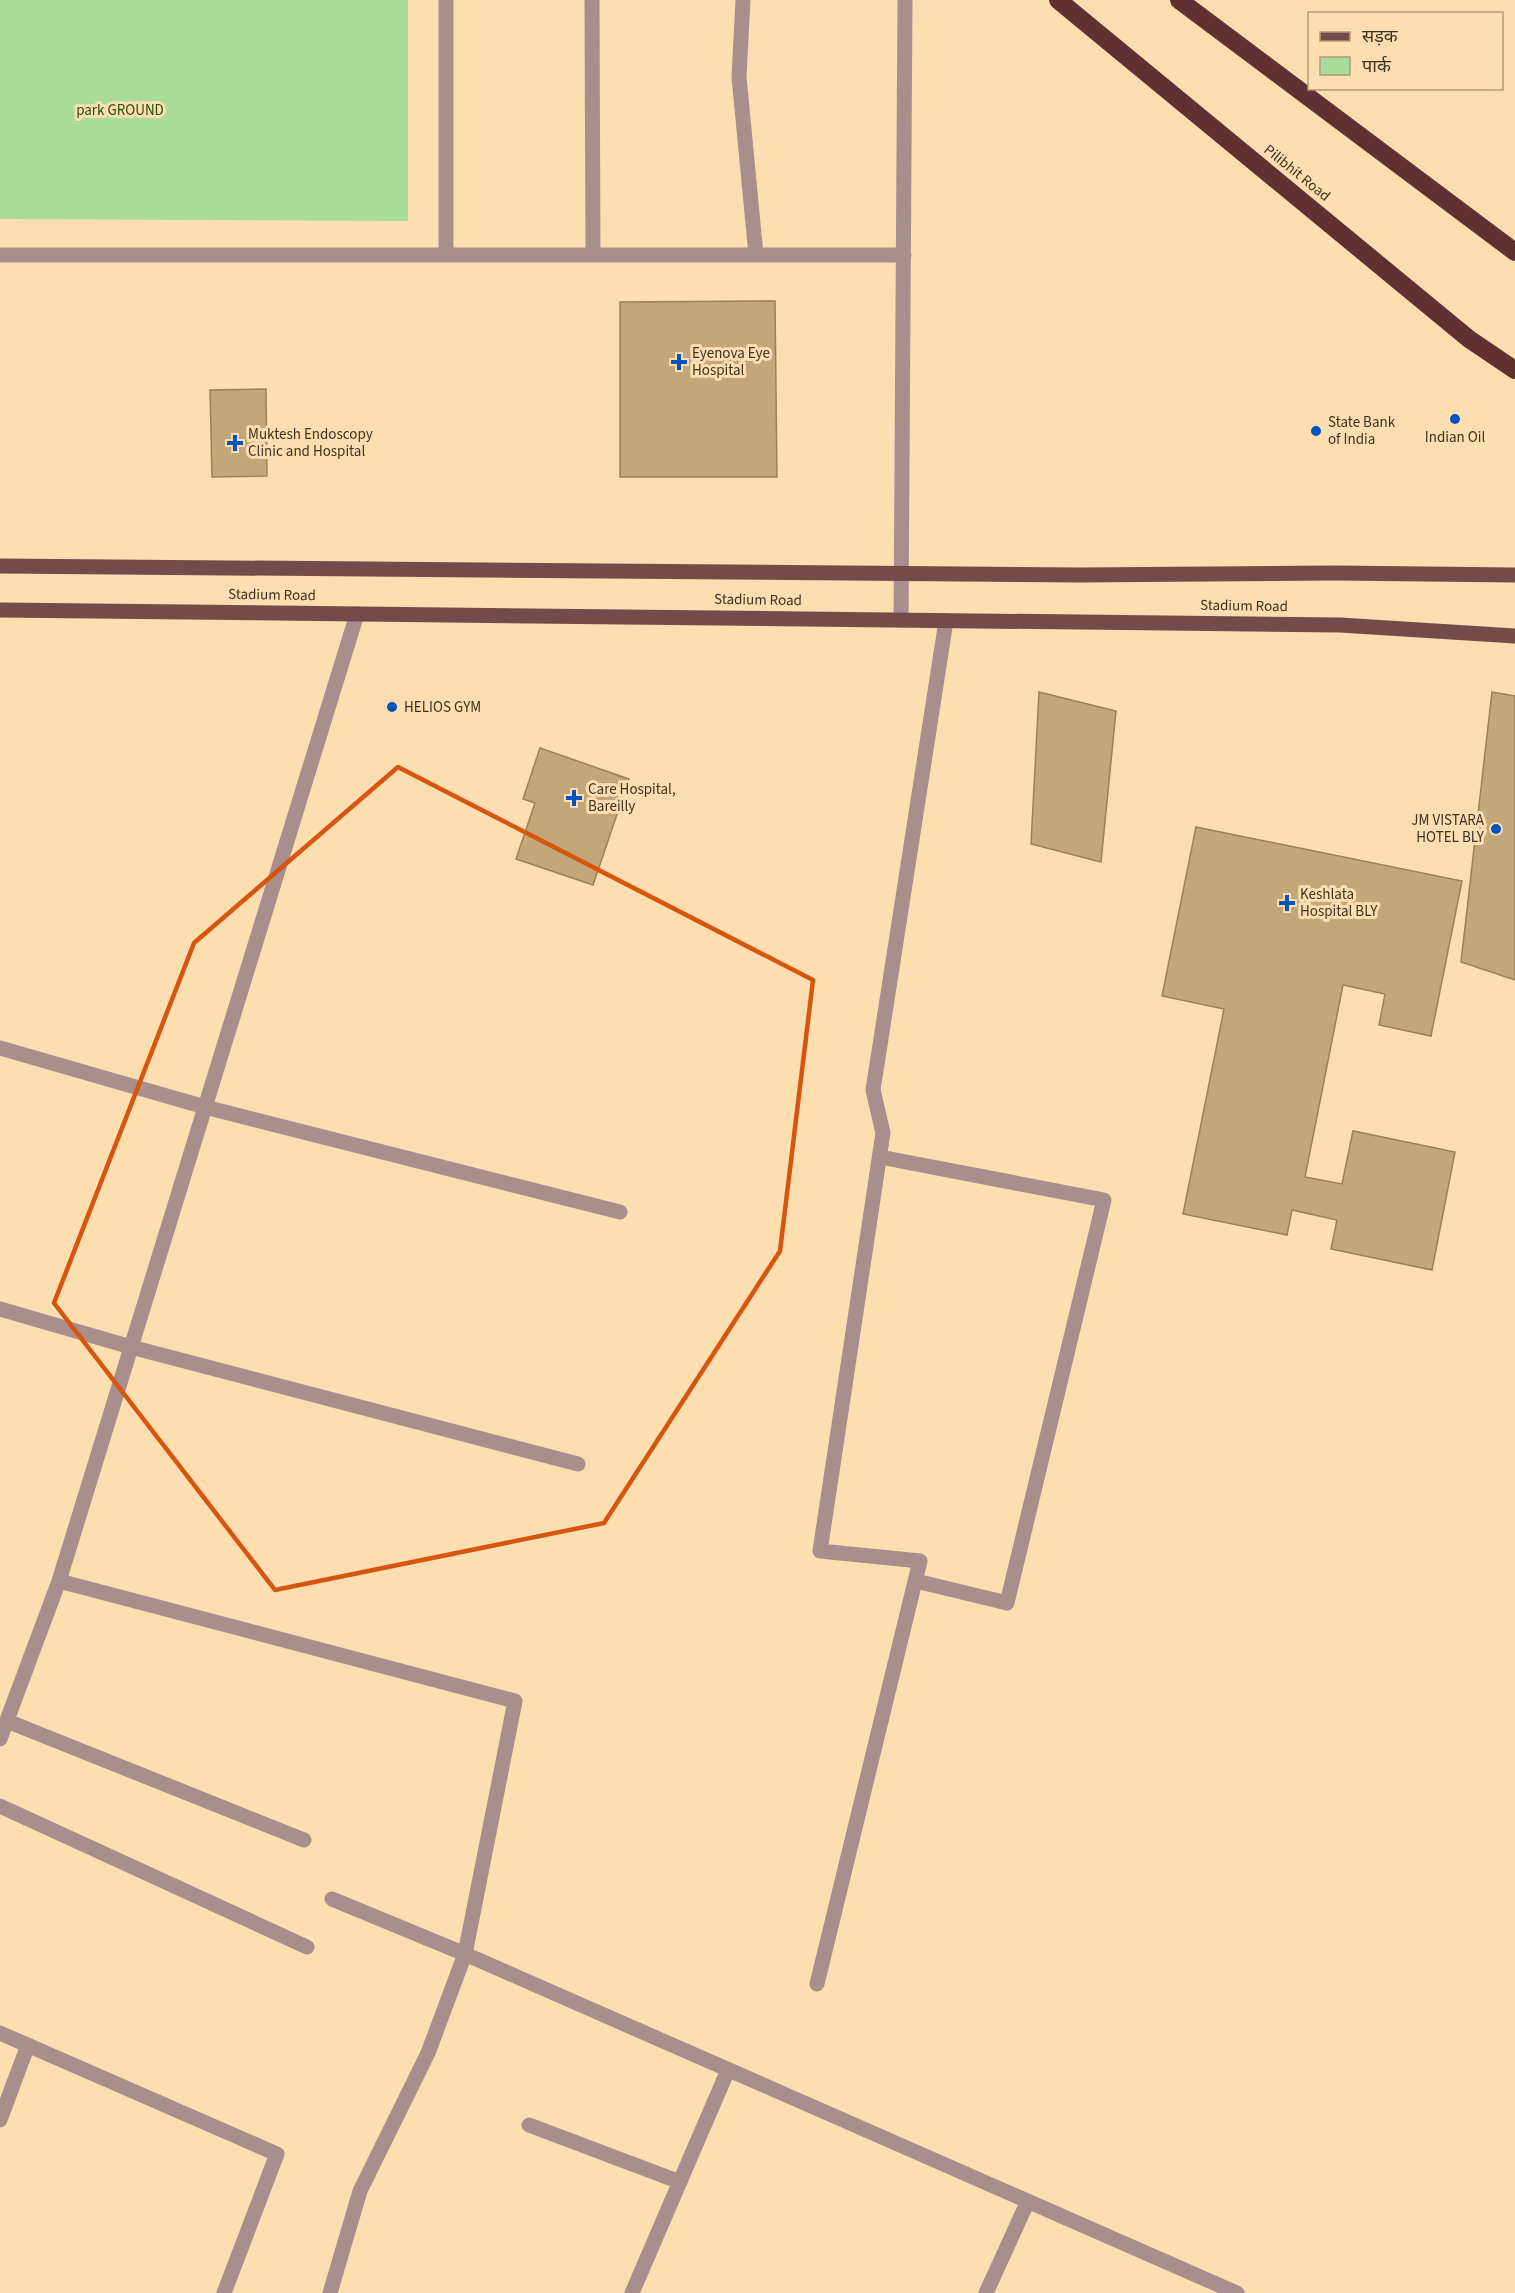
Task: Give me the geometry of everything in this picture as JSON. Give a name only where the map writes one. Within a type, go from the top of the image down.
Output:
[{"type":"highway","name":"Pilibhit Road","points":[[1058,0],[1469,339],[1515,370]]},
{"type":"highway","points":[[1179,0],[1515,252]]},
{"type":"main road","name":"Stadium Road","points":[[0,566],[1515,575]]},
{"type":"main road","name":"Stadium Road","points":[[0,610],[1340,625],[1515,636]]},
{"type":"street","points":[[446,0],[446,255]]},
{"type":"street","points":[[592,0],[593,255]]},
{"type":"street","points":[[743,0],[739,77],[756,255]]},
{"type":"street","points":[[902,620],[905,0]]},
{"type":"street","points":[[0,255],[904,255]]},
{"type":"street","points":[[0,1739],[58,1581],[357,614]]},
{"type":"street","points":[[817,1984],[920,1561],[820,1551],[883,1133],[873,1090],[946,621]]},
{"type":"street","points":[[0,1048],[205,1107],[620,1212]]},
{"type":"street","points":[[880,1157],[1104,1200],[1007,1603],[916,1581]]},
{"type":"street","points":[[0,1309],[131,1347],[578,1464]]},
{"type":"street","points":[[58,1581],[515,1701],[465,1954],[428,2053],[360,2191],[330,2293]]},
{"type":"street","points":[[7,1721],[304,1840]]},
{"type":"street","points":[[0,1806],[307,1947]]},
{"type":"street","points":[[332,1899],[465,1954],[1237,2293]]},
{"type":"street","points":[[0,2032],[277,2154],[224,2293]]},
{"type":"street","points":[[0,2120],[28,2045]]},
{"type":"street","points":[[632,2293],[728,2070]]},
{"type":"street","points":[[529,2125],[680,2182]]},
{"type":"street","points":[[986,2293],[1028,2201]]},
{"type":"highlighted area","points":[[398,767],[813,980],[780,1251],[604,1523],[275,1590],[54,1303],[194,943]]},
{"type":"green space","name":"park GROUND","points":[[0,0],[408,0],[408,221],[0,219]]},
{"type":"building","points":[[775,301],[777,477],[620,477],[620,302]]},
{"type":"building","points":[[266,389],[267,476],[212,477],[210,390]]},
{"type":"building","points":[[1039,692],[1116,711],[1101,862],[1031,844]]},
{"type":"building","name":"JM VISTARA HOTEL BLY","points":[[1492,692],[1515,696],[1515,980],[1461,962]]},
{"type":"building","points":[[540,748],[629,779],[593,885],[516,859],[535,803],[523,799]]},
{"type":"building","points":[[1196,827],[1462,881],[1431,1036],[1379,1025],[1385,994],[1343,985],[1305,1177],[1342,1184],[1353,1131],[1455,1152],[1432,1270],[1331,1249],[1337,1220],[1292,1210],[1287,1235],[1183,1214],[1224,1009],[1162,996]]},
{"type":"place","name":"Eyenova Eye Hospital","points":[[679,362]]},
{"type":"place","name":"Indian Oil","points":[[1455,419]]},
{"type":"place","name":"State Bank of India","points":[[1316,431]]},
{"type":"place","name":"Muktesh Endoscopy Clinic and Hospital","points":[[235,443]]},
{"type":"place","name":"HELIOS GYM","points":[[392,707]]},
{"type":"place","name":"Care Hospital, Bareilly","points":[[574,798]]},
{"type":"place","name":"JM VISTARA HOTEL BLY","points":[[1496,829]]},
{"type":"place","name":"Keshlata Hospital BLY","points":[[1287,903]]}]
